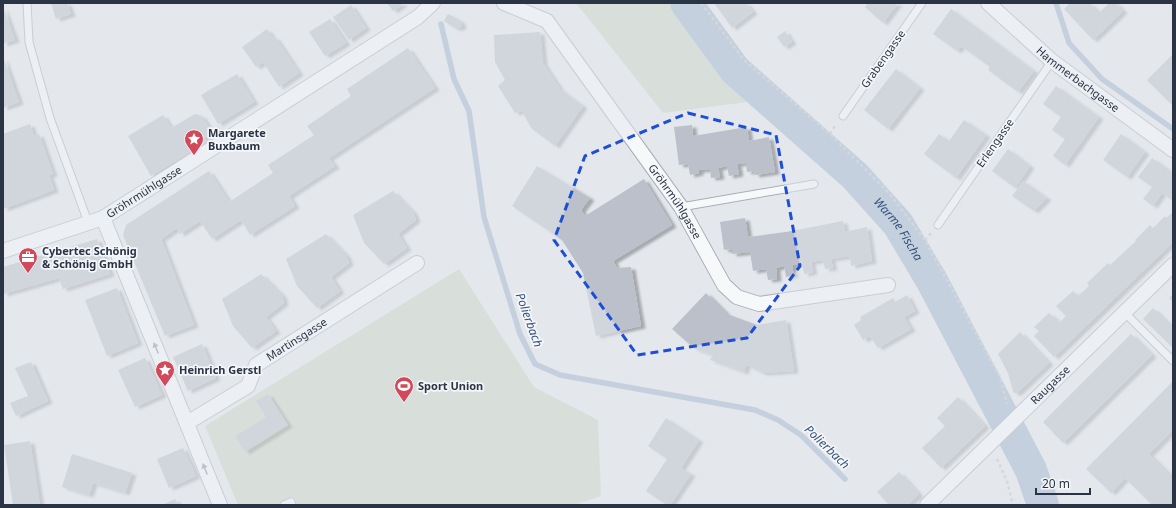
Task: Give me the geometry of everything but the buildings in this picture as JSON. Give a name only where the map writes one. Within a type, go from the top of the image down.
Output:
[{"type":"street","name":"Gröhrmühlgasse","points":[[3,251],[103,218],[418,18],[432,3]]},
{"type":"street","name":"Gröhrmühlgasse","points":[[504,3],[547,21],[681,207],[724,285],[737,297],[759,304],[888,285]]},
{"type":"street","name":"Hammerbachgasse","points":[[988,3],[1052,61],[1173,150]]},
{"type":"street","points":[[103,218],[220,505]]},
{"type":"street","name":"Martinsgasse","points":[[187,423],[248,386],[256,366],[418,263]]},
{"type":"street","name":"Raugasse","points":[[927,505],[1173,264]]},
{"type":"lane","points":[[27,3],[29,42],[50,118],[88,222]]},
{"type":"lane","name":"Grabengasse","points":[[843,116],[922,3]]},
{"type":"lane","name":"Erlengasse","points":[[938,225],[1052,61]]},
{"type":"lane","points":[[681,207],[814,184]]},
{"type":"lane","points":[[1124,312],[1173,361]]},
{"type":"lane","points":[[284,505],[291,502],[292,505]]},
{"type":"path","points":[[701,3],[744,60],[830,134],[889,192],[925,240],[1000,378],[1012,422]]},
{"type":"path","points":[[990,444],[1007,482],[1013,505]]},
{"type":"highlighted area","points":[[688,113],[776,135],[800,266],[747,338],[637,355],[554,240],[585,156]]},
{"type":"green space","points":[[576,3],[668,3],[747,102],[663,113]]},
{"type":"green space","name":"Sport Union","points":[[459,269],[534,387],[598,420],[601,496],[574,505],[238,505],[205,426]]},
{"type":"waterway","name":"Warme Fischa","points":[[686,3],[735,70],[855,176],[898,224],[932,281],[1031,470],[1043,505]]},
{"type":"waterway","points":[[1056,3],[1069,43],[1102,79],[1173,129]]},
{"type":"waterway","name":"Polierbach","points":[[441,24],[454,79],[469,111],[484,217],[520,334],[535,364],[560,375],[755,410],[778,420],[801,435],[845,479]]},
{"type":"place","name":"Margarete Buxbaum","points":[[194,156]]},
{"type":"place","name":"Cybertec Schönig & Schönig GmbH","points":[[28,274]]},
{"type":"place","name":"Heinrich Gerstl","points":[[165,387]]},
{"type":"place","name":"Sport Union","points":[[404,403]]}]
